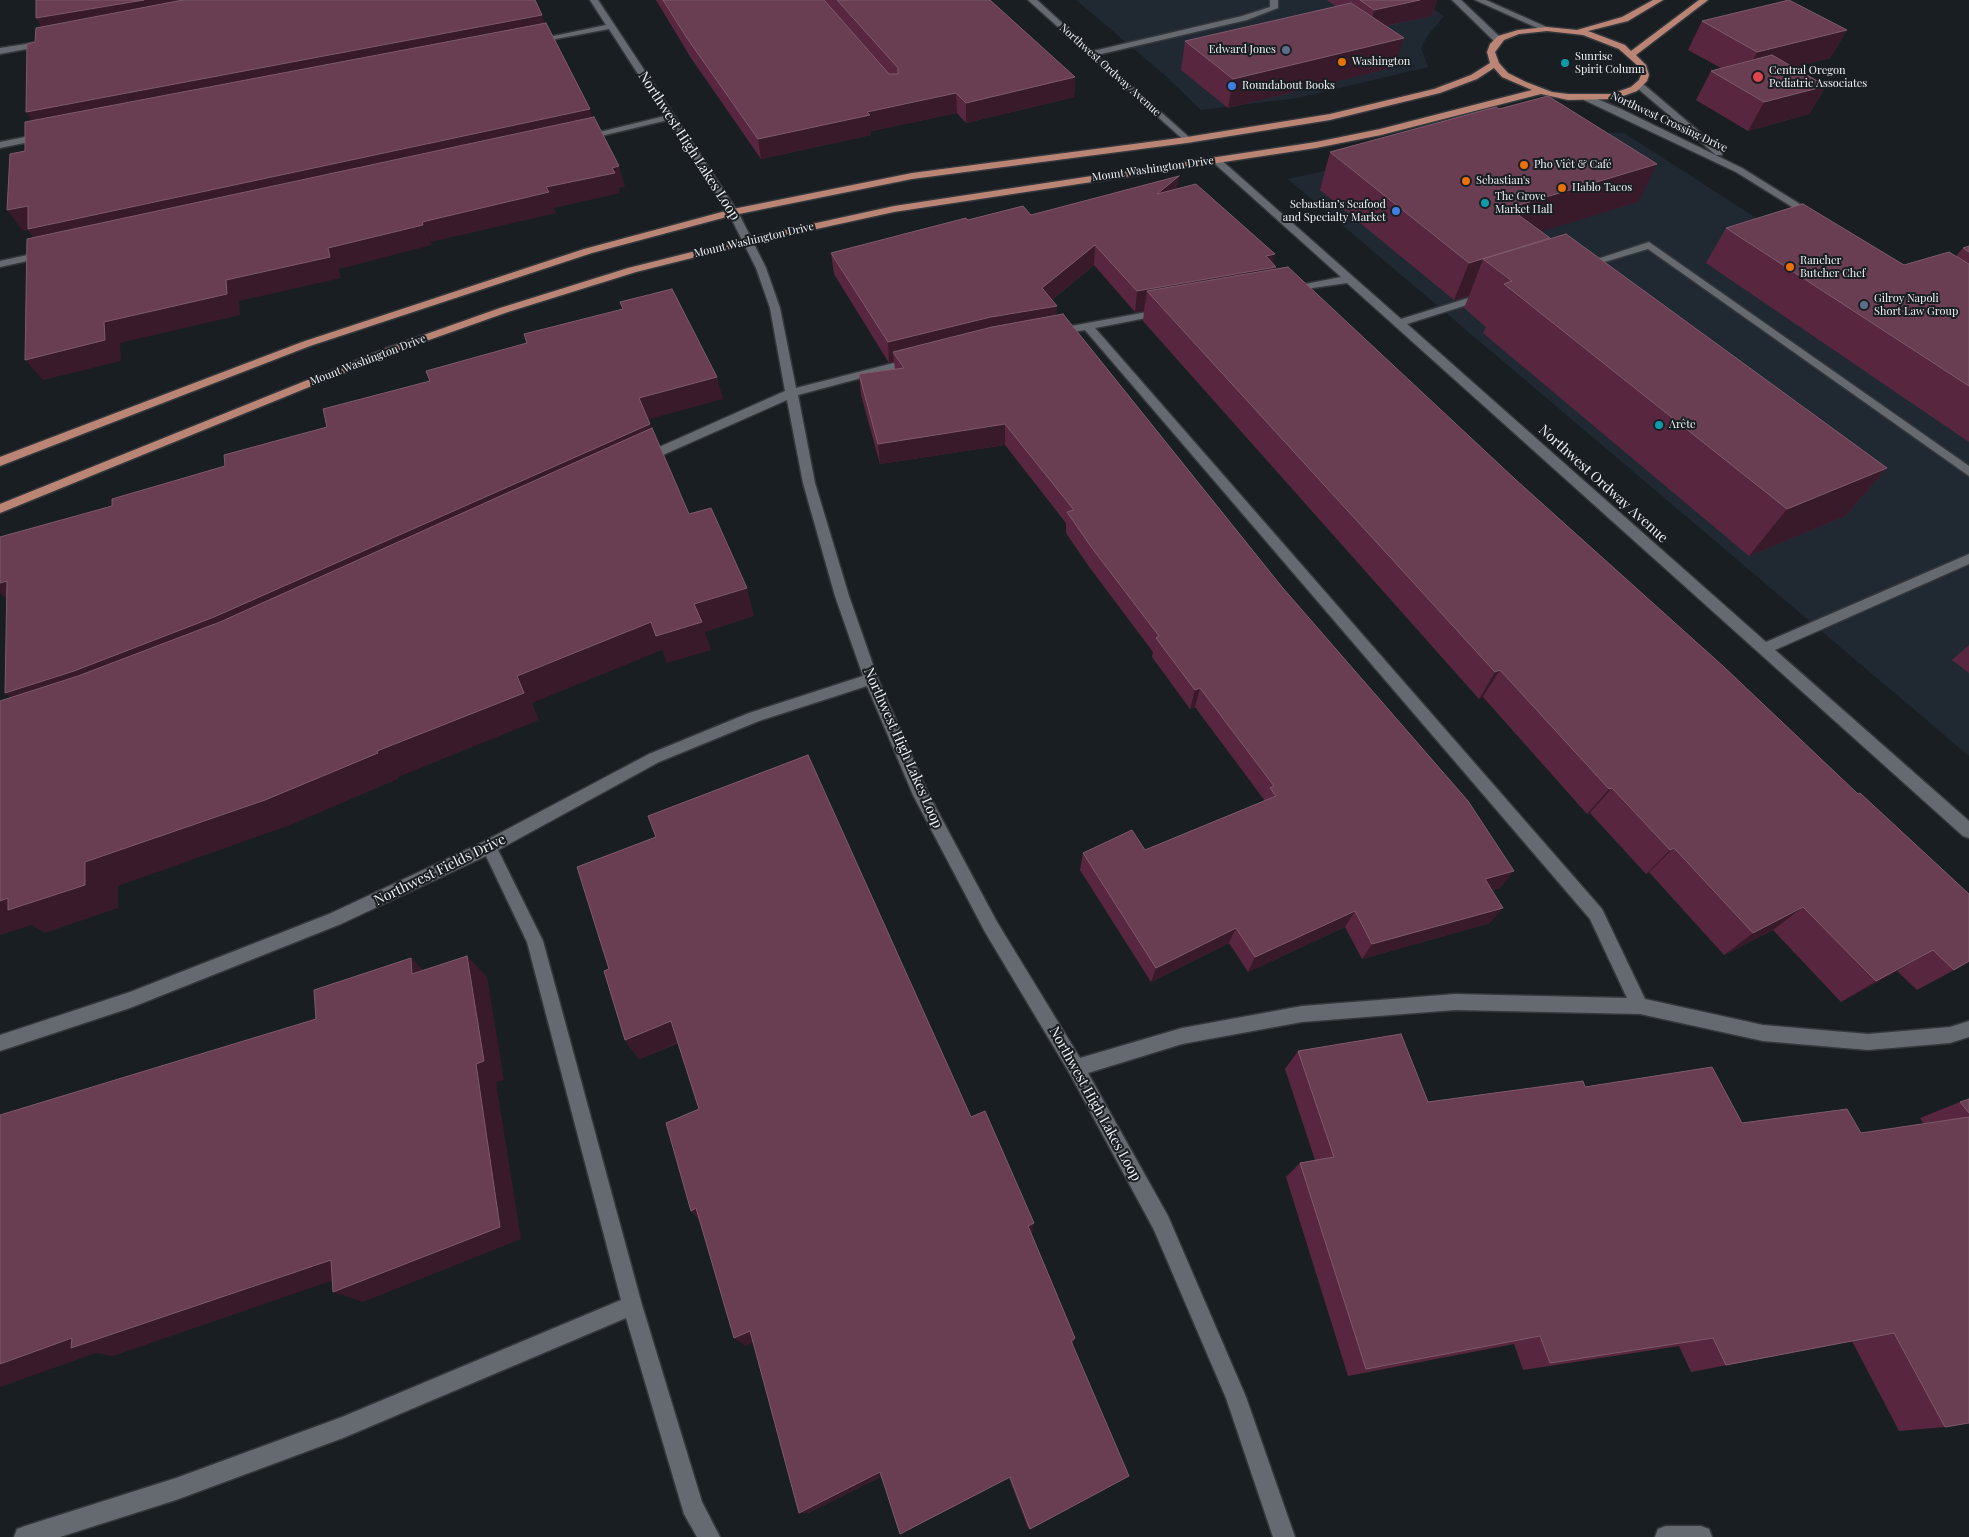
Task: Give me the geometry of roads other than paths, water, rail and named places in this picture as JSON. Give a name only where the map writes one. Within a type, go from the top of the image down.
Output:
[{"type":"main road","points":[[1576,32],[1624,19],[1659,0]]},
{"type":"main road","points":[[1632,54],[1704,0]]},
{"type":"main road","points":[[1547,29],[1576,32],[1608,40],[1632,54],[1642,64],[1644,78],[1639,85],[1618,95],[1587,98],[1541,91],[1513,80],[1495,64],[1491,52],[1498,40],[1518,32],[1547,29]]},
{"type":"main road","name":"Mount Washington Drive","points":[[0,462],[315,340],[579,254],[733,212],[912,176],[1188,140],[1305,122],[1383,106],[1460,84],[1495,64]]},
{"type":"main road","name":"Mount Washington Drive","points":[[0,509],[391,350],[504,310],[623,273],[748,241],[894,209],[1022,188],[1217,161],[1381,132],[1541,91]]},
{"type":"street","name":"Northwest High Lakes Loop","points":[[594,0],[733,212],[762,268],[775,308],[809,483],[842,596],[871,679],[921,795],[991,927],[1076,1068],[1161,1223],[1236,1397],[1284,1537]]},
{"type":"street","name":"Northwest Ordway Avenue","points":[[1032,0],[1188,140]]},
{"type":"street","points":[[1093,53],[1244,18],[1274,8],[1274,0]]},
{"type":"street","points":[[1456,0],[1498,40]]},
{"type":"street","points":[[1480,0],[1547,29]]},
{"type":"street","points":[[523,43],[611,26]]},
{"type":"street","points":[[0,51],[58,41]]},
{"type":"street","name":"Northwest Crossing Drive","points":[[1639,85],[1740,170]]},
{"type":"street","name":"Northwest Crossing Drive","points":[[1587,98],[1740,170],[1824,222]]},
{"type":"street","points":[[575,138],[672,117]]},
{"type":"street","points":[[0,145],[58,134]]},
{"type":"street","name":"Northwest Ordway Avenue","points":[[1217,161],[1766,648],[1969,831]]},
{"type":"street","points":[[1574,268],[1649,245],[1969,472]]},
{"type":"street","points":[[0,264],[58,252]]},
{"type":"street","points":[[1273,292],[1349,279]]},
{"type":"street","points":[[1398,322],[1500,291]]},
{"type":"street","points":[[1039,335],[1180,309]]},
{"type":"street","points":[[1088,326],[1596,914],[1640,1006]]},
{"type":"street","points":[[633,463],[792,393],[924,359]]},
{"type":"street","points":[[1766,648],[1969,559]]},
{"type":"street","name":"Northwest Fields Drive","points":[[0,1043],[130,1000],[335,919],[489,848],[654,758],[754,717],[871,679]]},
{"type":"street","points":[[489,848],[535,941],[632,1305],[692,1506],[709,1537]]},
{"type":"street","points":[[1076,1068],[1182,1036],[1302,1014],[1456,1002],[1640,1006],[1763,1033],[1868,1042],[1950,1035],[1969,1029]]},
{"type":"street","points":[[25,1537],[176,1489],[343,1427],[632,1305]]},
{"type":"street","points":[[1666,1537],[1701,1537]]},
{"type":"place","name":"Edward Jones","points":[[1286,50]]},
{"type":"place","name":"Washington","points":[[1342,62]]},
{"type":"place","name":"Sunrise Spirit Column","points":[[1565,63]]},
{"type":"place","name":"Central Oregon Pediatric Associates","points":[[1758,77]]},
{"type":"place","name":"Roundabout Books","points":[[1232,86]]},
{"type":"place","name":"Pho Viêt & Café","points":[[1524,165]]},
{"type":"place","name":"Sebastian's","points":[[1466,181]]},
{"type":"place","name":"Hablo Tacos","points":[[1562,188]]},
{"type":"place","name":"The Grove Market Hall","points":[[1485,203]]},
{"type":"place","name":"Sebastian’s Seafood and Specialty Market","points":[[1396,211]]},
{"type":"place","name":"Rancher Butcher Chef","points":[[1790,267]]},
{"type":"place","name":"Gilroy Napoli Short Law Group","points":[[1864,305]]},
{"type":"place","name":"Arête","points":[[1659,425]]}]
